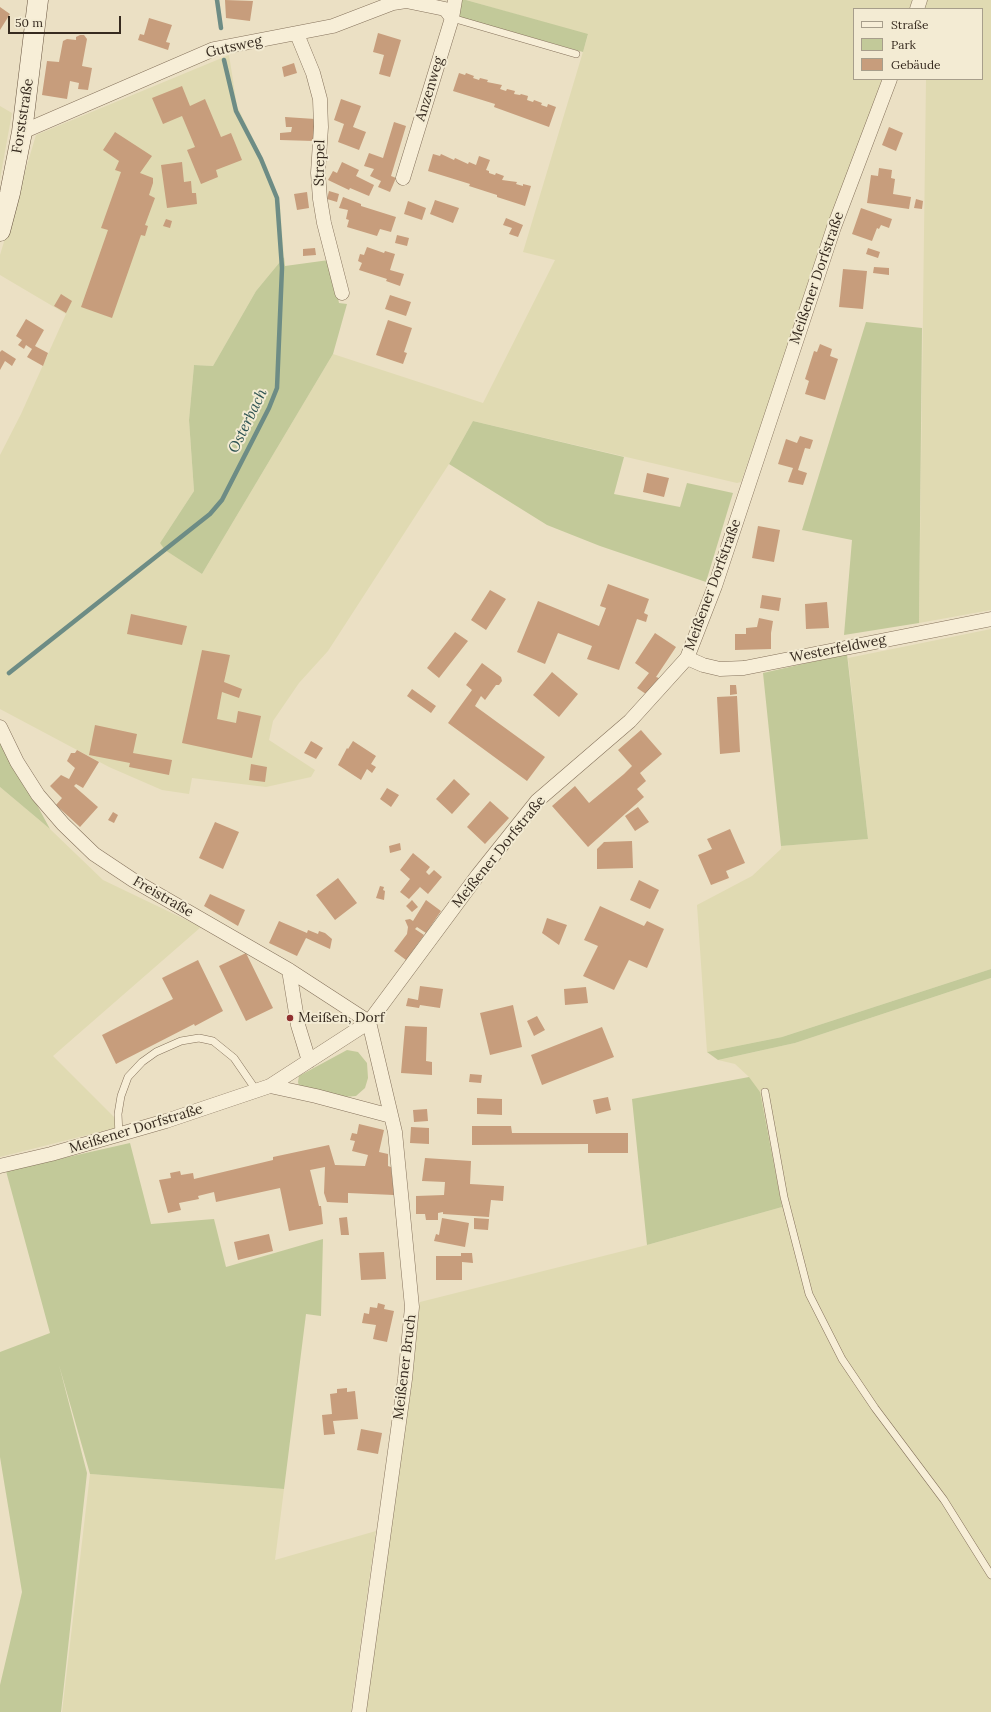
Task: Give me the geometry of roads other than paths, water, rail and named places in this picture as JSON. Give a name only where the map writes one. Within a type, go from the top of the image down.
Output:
[{"type":"street","name":"Forststraße","points":[[0,231],[10,194],[22,132],[38,0]]},
{"type":"street","name":"Gutsweg","points":[[22,132],[214,49],[333,26],[393,3],[406,0],[445,9],[452,18]]},
{"type":"street","name":"Anzenweg","points":[[403,178],[452,18],[455,0]]},
{"type":"street","name":"Strepel","points":[[297,34],[313,73],[320,99],[321,127],[318,173],[320,199],[324,223],[342,294]]},
{"type":"street","name":"Meißener Dorfstraße","points":[[0,1166],[51,1154],[119,1135],[270,1086],[369,1022],[478,875],[537,801],[593,751],[630,721],[687,658],[715,586],[834,227],[890,80]]},
{"type":"street","name":"Westerfeldweg","points":[[687,658],[703,665],[720,669],[744,668],[991,619]]},
{"type":"street","name":"Freistraße","points":[[0,727],[17,762],[38,795],[63,824],[94,854],[133,880],[289,970],[369,1022]]},
{"type":"street","points":[[289,970],[298,1025],[309,1061]]},
{"type":"street","name":"Meißener Bruch","points":[[359,1712],[405,1379],[412,1307],[395,1132],[369,1022]]},
{"type":"street","name":"Meißener Dorfstraße","points":[[270,1086],[316,1096],[391,1116]]},
{"type":"lane","points":[[452,18],[576,54]]},
{"type":"lane","points":[[119,1135],[118,1114],[121,1096],[128,1077],[142,1062],[156,1052],[181,1041],[199,1038],[213,1041],[234,1058],[256,1090]]},
{"type":"lane","points":[[765,1092],[784,1197],[810,1294],[842,1359],[875,1408],[944,1500],[991,1575]]},
{"type":"waterway","name":"Osterbach","points":[[217,0],[221,28]]},
{"type":"waterway","name":"Osterbach","points":[[9,673],[210,514],[222,500],[269,408],[277,388],[282,268],[277,198],[261,159],[236,111],[224,60]]},
{"type":"place","name":"Meißen, Dorf","points":[[290,1018]]}]
